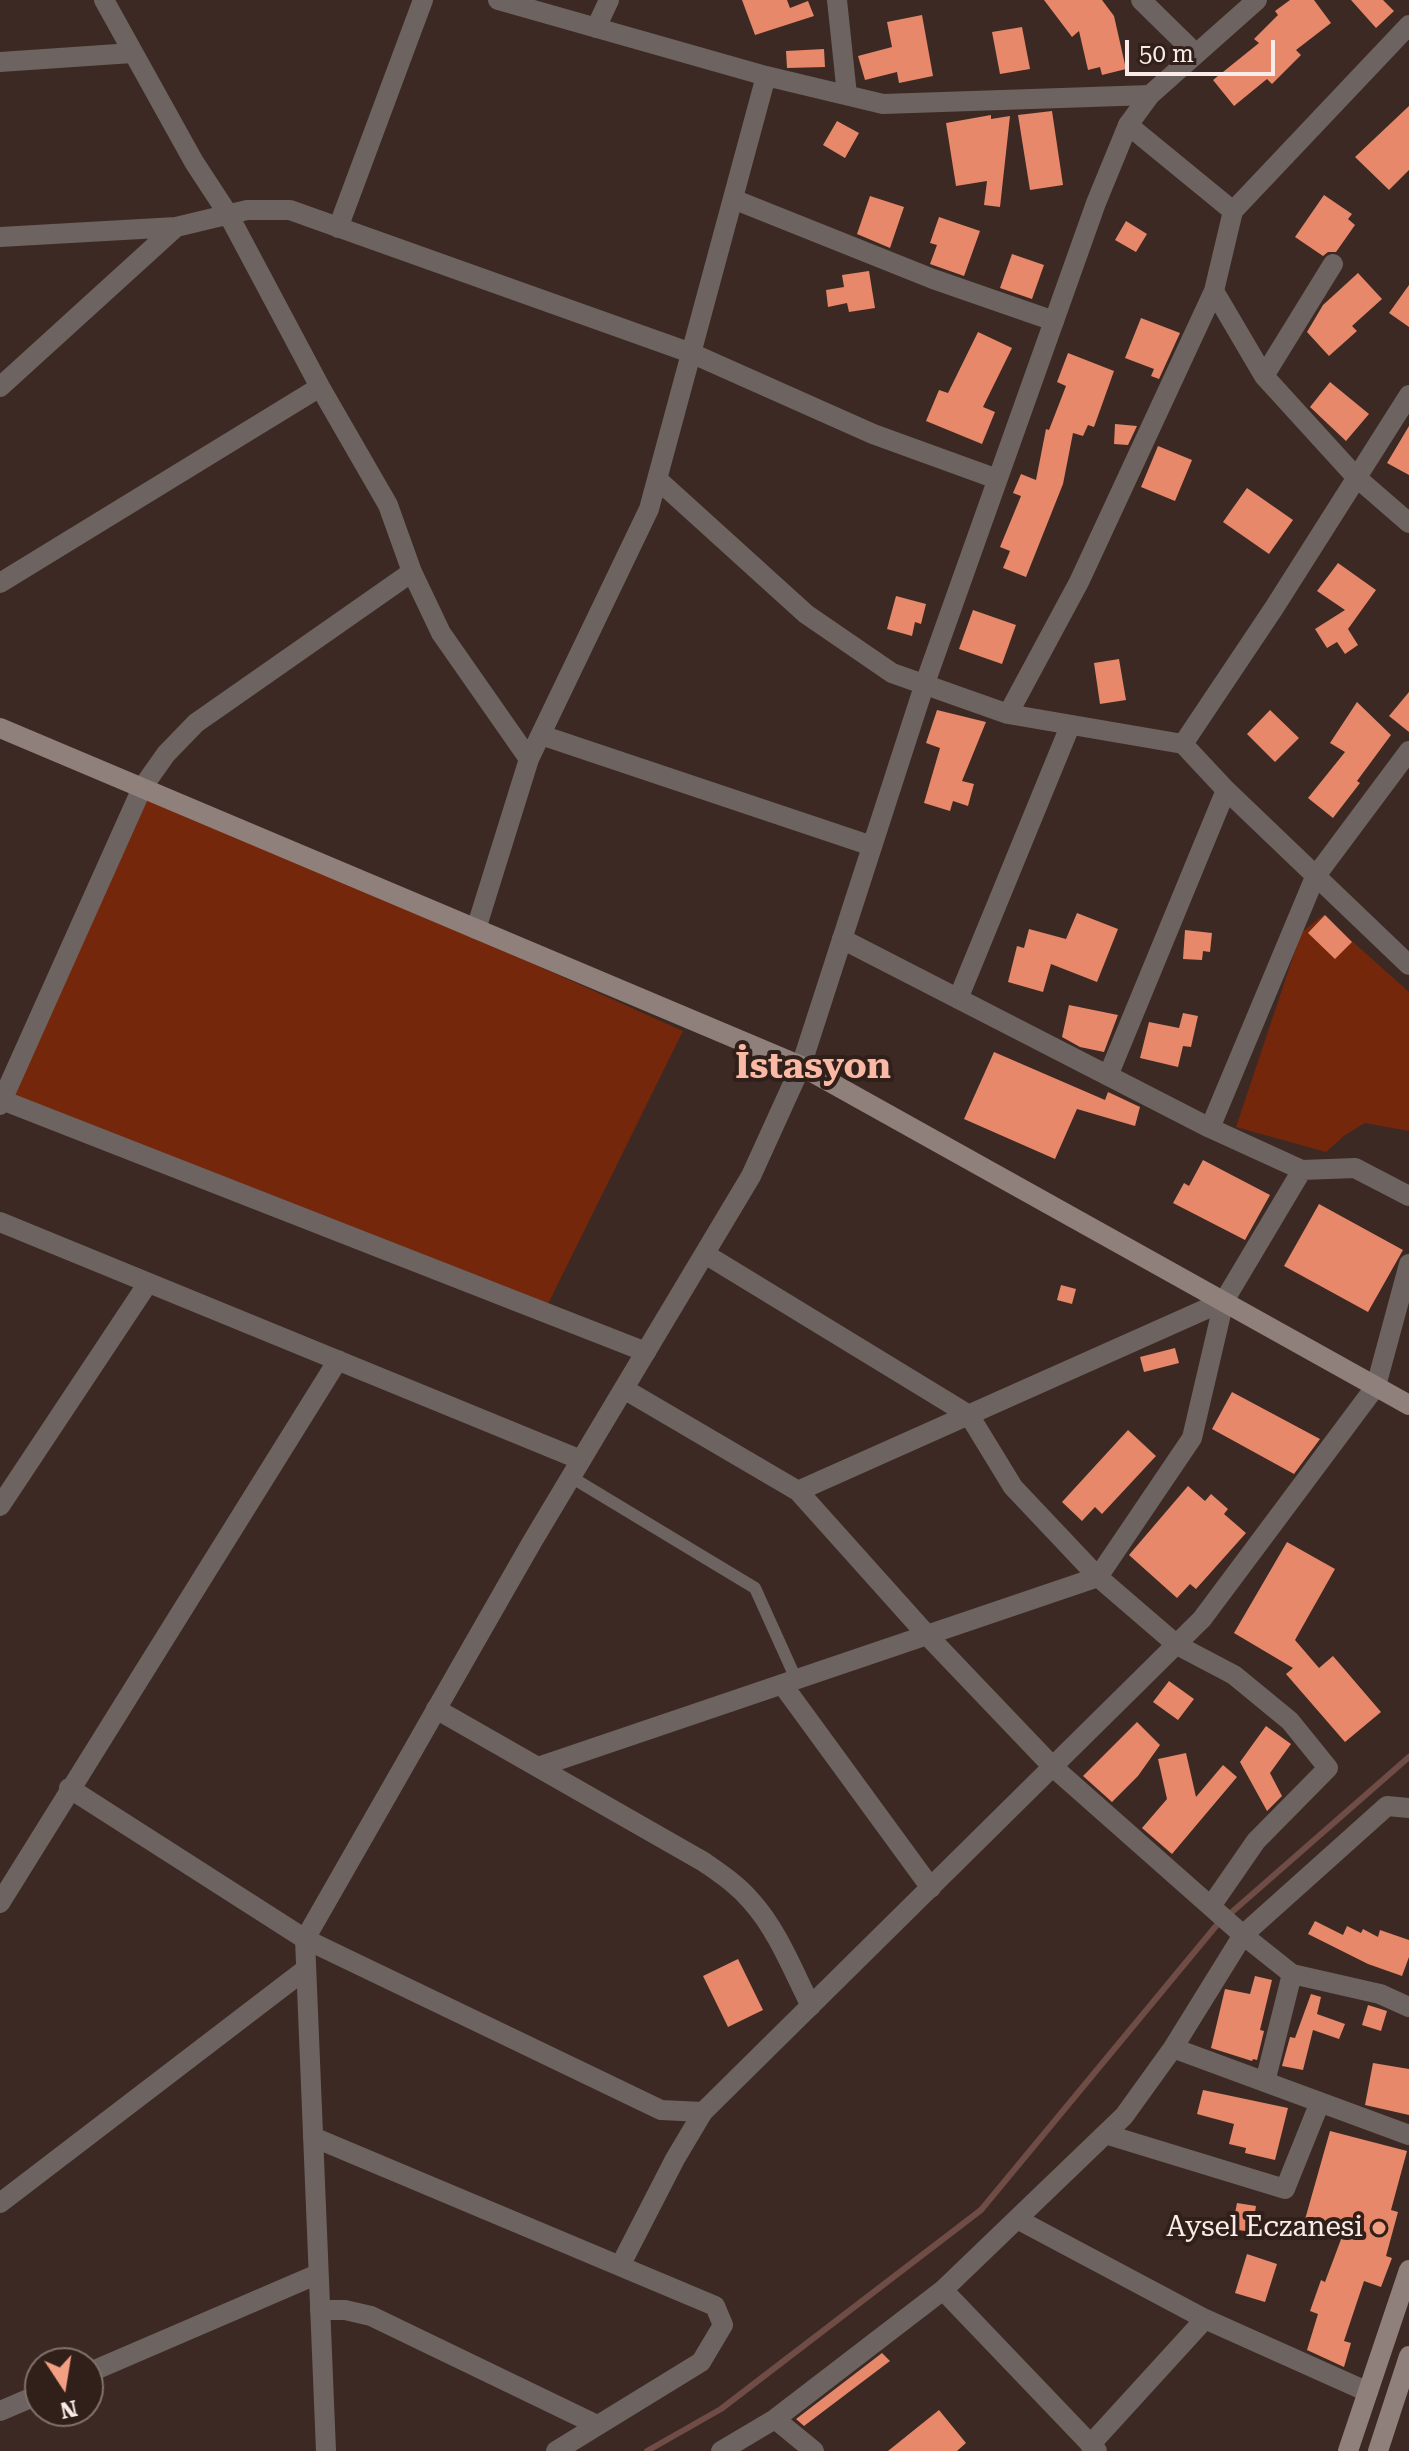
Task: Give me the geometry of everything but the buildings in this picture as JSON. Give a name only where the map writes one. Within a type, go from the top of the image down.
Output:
[{"type":"main road","points":[[0,728],[801,1066],[1409,1405]]},
{"type":"main road","points":[[1348,2451],[1409,2270]]},
{"type":"main road","points":[[1378,2451],[1404,2390],[1409,2356]]},
{"type":"street","points":[[104,0],[194,162],[228,214],[320,387],[388,505],[412,572],[441,633],[529,759]]},
{"type":"street","points":[[338,228],[423,0]]},
{"type":"street","points":[[498,0],[766,76],[883,104],[1150,95]]},
{"type":"street","points":[[596,28],[609,0]]},
{"type":"street","points":[[837,0],[847,95]]},
{"type":"street","points":[[1141,0],[1195,53]]},
{"type":"street","points":[[326,2451],[305,1939],[576,1469],[751,1176],[801,1066],[924,686],[1096,203],[1128,125],[1150,95],[1257,0]]},
{"type":"street","points":[[1008,714],[1079,582],[1214,291],[1233,211],[1409,25]]},
{"type":"street","points":[[0,62],[132,53]]},
{"type":"street","points":[[476,929],[529,759],[649,509],[766,76]]},
{"type":"street","points":[[1128,125],[1233,211]]},
{"type":"street","points":[[733,199],[933,279],[1054,321]]},
{"type":"street","points":[[0,237],[176,227],[266,208],[290,210],[691,353],[873,434],[997,479]]},
{"type":"street","points":[[0,387],[176,227]]},
{"type":"street","points":[[1264,376],[1333,264]]},
{"type":"street","points":[[1214,291],[1264,376],[1356,477],[1409,523]]},
{"type":"street","points":[[0,583],[320,387]]},
{"type":"street","points":[[1183,744],[1274,608],[1409,395]]},
{"type":"street","points":[[657,479],[806,614],[892,673],[1008,714],[1183,744],[1226,790],[1409,965]]},
{"type":"street","points":[[412,572],[196,723],[166,754],[142,788],[1,1102],[646,1352]]},
{"type":"street","points":[[958,999],[1070,726]]},
{"type":"street","points":[[541,735],[872,846]]},
{"type":"street","points":[[1210,1128],[1315,877],[1409,751]]},
{"type":"street","points":[[1108,1076],[1226,790]]},
{"type":"street","points":[[842,939],[1210,1128],[1302,1170],[1355,1168],[1409,1196]]},
{"type":"street","points":[[538,1767],[1098,1577],[1192,1438],[1224,1301],[1302,1170]]},
{"type":"street","points":[[0,1222],[338,1360],[576,1469]]},
{"type":"street","points":[[705,1254],[969,1415],[1013,1487],[1098,1577],[1177,1645],[1234,1675],[1290,1721],[1328,1768],[1256,1841],[1213,1908]]},
{"type":"street","points":[[620,2266],[703,2112],[1202,1619],[1376,1386],[1409,1264]]},
{"type":"street","points":[[0,1506],[148,1283]]},
{"type":"street","points":[[798,1491],[1224,1301]]},
{"type":"street","points":[[0,1903],[338,1360]]},
{"type":"street","points":[[624,1389],[798,1491],[927,1635],[1053,1767],[1292,1974],[1380,1994],[1409,2007]]},
{"type":"street","points":[[789,1681],[931,1888]]},
{"type":"street","points":[[436,1709],[704,1862],[734,1883],[754,1903],[772,1930],[811,2006]]},
{"type":"street","points":[[69,1788],[305,1939],[661,2110],[703,2112]]},
{"type":"street","points":[[721,2451],[775,2419],[943,2290],[1124,2116],[1173,2048],[1239,1931],[1387,1806],[1409,1808]]},
{"type":"street","points":[[0,2203],[306,1969]]},
{"type":"street","points":[[1265,2082],[1292,1974]]},
{"type":"street","points":[[1173,2048],[1409,2135]]},
{"type":"street","points":[[1105,2134],[1285,2189],[1320,2102]]},
{"type":"street","points":[[313,2137],[715,2306],[723,2325],[701,2362],[556,2451]]},
{"type":"street","points":[[1017,2219],[1205,2319],[1368,2392]]},
{"type":"street","points":[[104,2366],[318,2274]]},
{"type":"street","points":[[943,2290],[1093,2448],[1205,2319]]},
{"type":"street","points":[[320,2310],[345,2310],[371,2316],[597,2425]]},
{"type":"street","points":[[0,2411],[24,2401]]},
{"type":"street","points":[[775,2419],[814,2451]]},
{"type":"lane","points":[[576,1469],[755,1588],[789,1681]]},
{"type":"shaded area","points":[[142,788],[683,1031],[544,1312],[2,1100]]},
{"type":"shaded area","points":[[1323,915],[1409,992],[1409,1131],[1365,1123],[1326,1152],[1236,1127],[1301,933]]},
{"type":"waterway","points":[[647,2451],[721,2409],[981,2210],[1216,1926],[1409,1757]]},
{"type":"place","name":"Aysel Eczanesi","points":[[1379,2228]]},
{"type":"district","name":"İstasyon","points":[[813,1067]]}]
